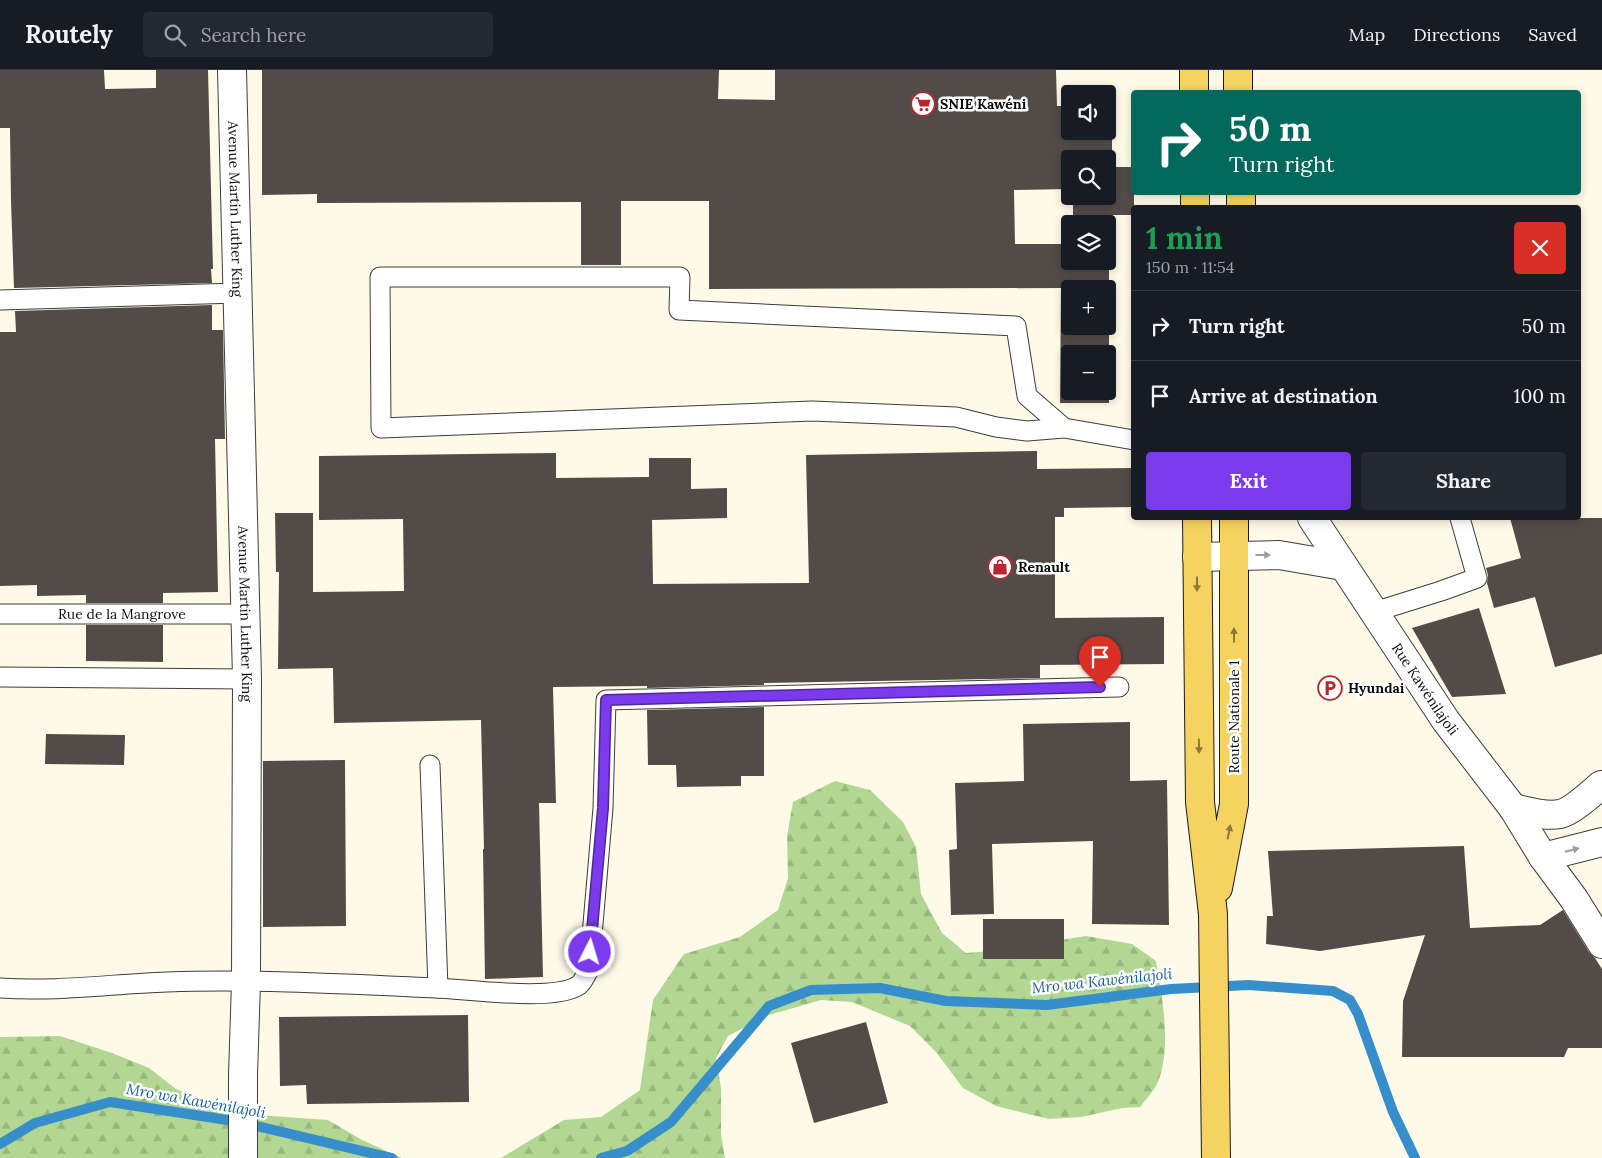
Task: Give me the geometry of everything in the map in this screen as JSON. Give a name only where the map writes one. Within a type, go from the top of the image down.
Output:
[{"type":"main road","points":[[1194,70],[1194,90]]},
{"type":"main road","points":[[1238,70],[1238,90]]},
{"type":"main road","name":"Route Nationale 1","points":[[1197,520],[1200,802],[1213,914],[1216,1158]]},
{"type":"main road","name":"Route Nationale 1","points":[[1213,914],[1234,804],[1234,520]]},
{"type":"street","name":"Avenue Martin Luther King","points":[[232,70],[247,679],[246,982],[243,1158]]},
{"type":"street","name":"Rue Kawénilajoli","points":[[1313,520],[1446,721],[1513,808],[1543,857],[1574,899],[1602,944]]},
{"type":"street","points":[[1197,557],[1279,555],[1343,566]]},
{"type":"street","points":[[1513,808],[1537,813],[1561,814],[1602,787]]},
{"type":"street","points":[[1543,857],[1602,842]]},
{"type":"lane","points":[[1064,428],[1027,396],[1016,326],[679,310],[680,277],[380,277],[381,428],[812,411],[956,417],[996,427],[1027,432],[1064,428],[1131,439]]},
{"type":"lane","points":[[0,300],[238,293]]},
{"type":"lane","points":[[1374,612],[1477,578],[1461,520]]},
{"type":"lane","name":"Rue de la Mangrove","points":[[0,614],[246,614]]},
{"type":"lane","points":[[0,677],[247,679]]},
{"type":"lane","points":[[0,988],[17,990],[166,982],[246,982],[438,988],[521,994],[564,992],[580,985],[589,970],[603,808],[606,700],[1119,687]]},
{"type":"lane","points":[[430,765],[438,988]]},
{"type":"green space","points":[[835,781],[870,790],[903,822],[916,847],[921,894],[942,933],[966,953],[1086,936],[1132,944],[1156,961],[1164,1022],[1164,1053],[1158,1082],[1140,1107],[1122,1108],[1081,1117],[1049,1119],[996,1106],[963,1088],[936,1052],[910,1026],[852,1002],[821,1000],[769,1015],[728,1036],[716,1058],[721,1088],[721,1135],[725,1158],[501,1158],[564,1120],[601,1117],[640,1090],[653,1000],[684,954],[740,937],[778,910],[788,878],[787,836],[793,802]]},
{"type":"green space","points":[[60,1036],[112,1053],[149,1068],[176,1089],[231,1113],[328,1120],[362,1140],[402,1158],[0,1158],[0,1037]]},
{"type":"building","points":[[0,70],[104,70],[105,89],[156,88],[156,70],[208,70],[212,283],[14,288],[10,128],[0,128]]},
{"type":"building","points":[[262,70],[719,70],[718,99],[775,100],[775,70],[1056,70],[1057,106],[1061,106],[1061,140],[1112,140],[1112,150],[1061,150],[1061,189],[1014,190],[1015,244],[1061,244],[1061,270],[1109,270],[1109,280],[1061,280],[1061,288],[709,289],[709,201],[621,201],[621,265],[581,265],[581,202],[317,203],[317,194],[262,195]]},
{"type":"building","points":[[1116,167],[1131,167],[1131,195],[1134,195],[1134,205],[1131,205],[1131,215],[1073,215],[1073,205],[1116,205]]},
{"type":"building","points":[[1061,288],[1061,335],[1109,335],[1109,345],[1061,345],[1061,400],[1109,400],[1109,403],[1060,403]]},
{"type":"building","points":[[212,305],[212,330],[223,330],[225,439],[215,439],[218,592],[163,593],[163,603],[86,603],[86,595],[37,596],[37,585],[0,586],[0,332],[16,332],[15,311]]},
{"type":"building","points":[[1037,451],[1037,469],[1131,468],[1131,507],[1064,508],[1064,517],[1055,517],[1055,618],[1164,617],[1164,664],[1040,665],[1040,678],[764,683],[764,685],[647,688],[647,686],[553,687],[556,803],[539,803],[543,977],[485,979],[481,720],[334,723],[333,668],[278,669],[279,572],[276,572],[275,513],[313,513],[313,592],[404,591],[403,519],[319,520],[319,456],[556,453],[556,478],[649,477],[649,458],[691,458],[691,489],[727,488],[727,518],[652,520],[653,584],[809,583],[806,455]]},
{"type":"building","points":[[1581,518],[1602,518],[1602,654],[1555,667],[1535,597],[1494,608],[1487,583],[1488,575],[1486,568],[1521,558],[1511,520],[1581,520]]},
{"type":"building","points":[[1479,608],[1506,694],[1452,697],[1412,628]]},
{"type":"building","points":[[86,625],[163,625],[163,662],[86,661]]},
{"type":"building","points":[[764,707],[764,776],[741,776],[741,786],[677,787],[676,765],[648,765],[647,710]]},
{"type":"building","points":[[1130,722],[1130,781],[1167,780],[1169,925],[1092,924],[1093,841],[992,844],[994,914],[951,915],[949,850],[957,849],[955,783],[1024,781],[1023,724]]},
{"type":"building","points":[[46,734],[125,735],[124,765],[45,764]]},
{"type":"building","points":[[345,760],[346,926],[263,927],[263,761]]},
{"type":"building","points":[[1464,846],[1470,928],[1540,925],[1563,910],[1602,969],[1602,1048],[1568,1048],[1564,1057],[1402,1057],[1403,1001],[1425,935],[1320,951],[1266,944],[1267,916],[1273,916],[1268,851]]},
{"type":"building","points":[[983,919],[1064,919],[1064,959],[983,959]]},
{"type":"building","points":[[468,1015],[469,1102],[307,1104],[306,1085],[280,1086],[279,1017]]},
{"type":"building","points":[[866,1022],[888,1103],[814,1123],[791,1043]]},
{"type":"waterway","name":"Mro wa Kawénilajoli","points":[[601,1158],[627,1151],[671,1122],[769,1006],[811,990],[880,988],[946,1001],[1047,1005],[1171,989],[1248,985],[1333,991],[1350,1000],[1358,1014],[1393,1112],[1415,1158]]},
{"type":"waterway","name":"Mro wa Kawénilajoli","points":[[0,1144],[35,1123],[110,1102],[240,1122],[392,1158]]},
{"type":"place","name":"SNIE Kawéni","points":[[923,104]]},
{"type":"place","name":"Renault","points":[[1000,567]]},
{"type":"place","name":"Hyundai","points":[[1330,688]]},
{"type":"route","points":[[590,952],[603,808],[606,700],[1100,687]]}]
